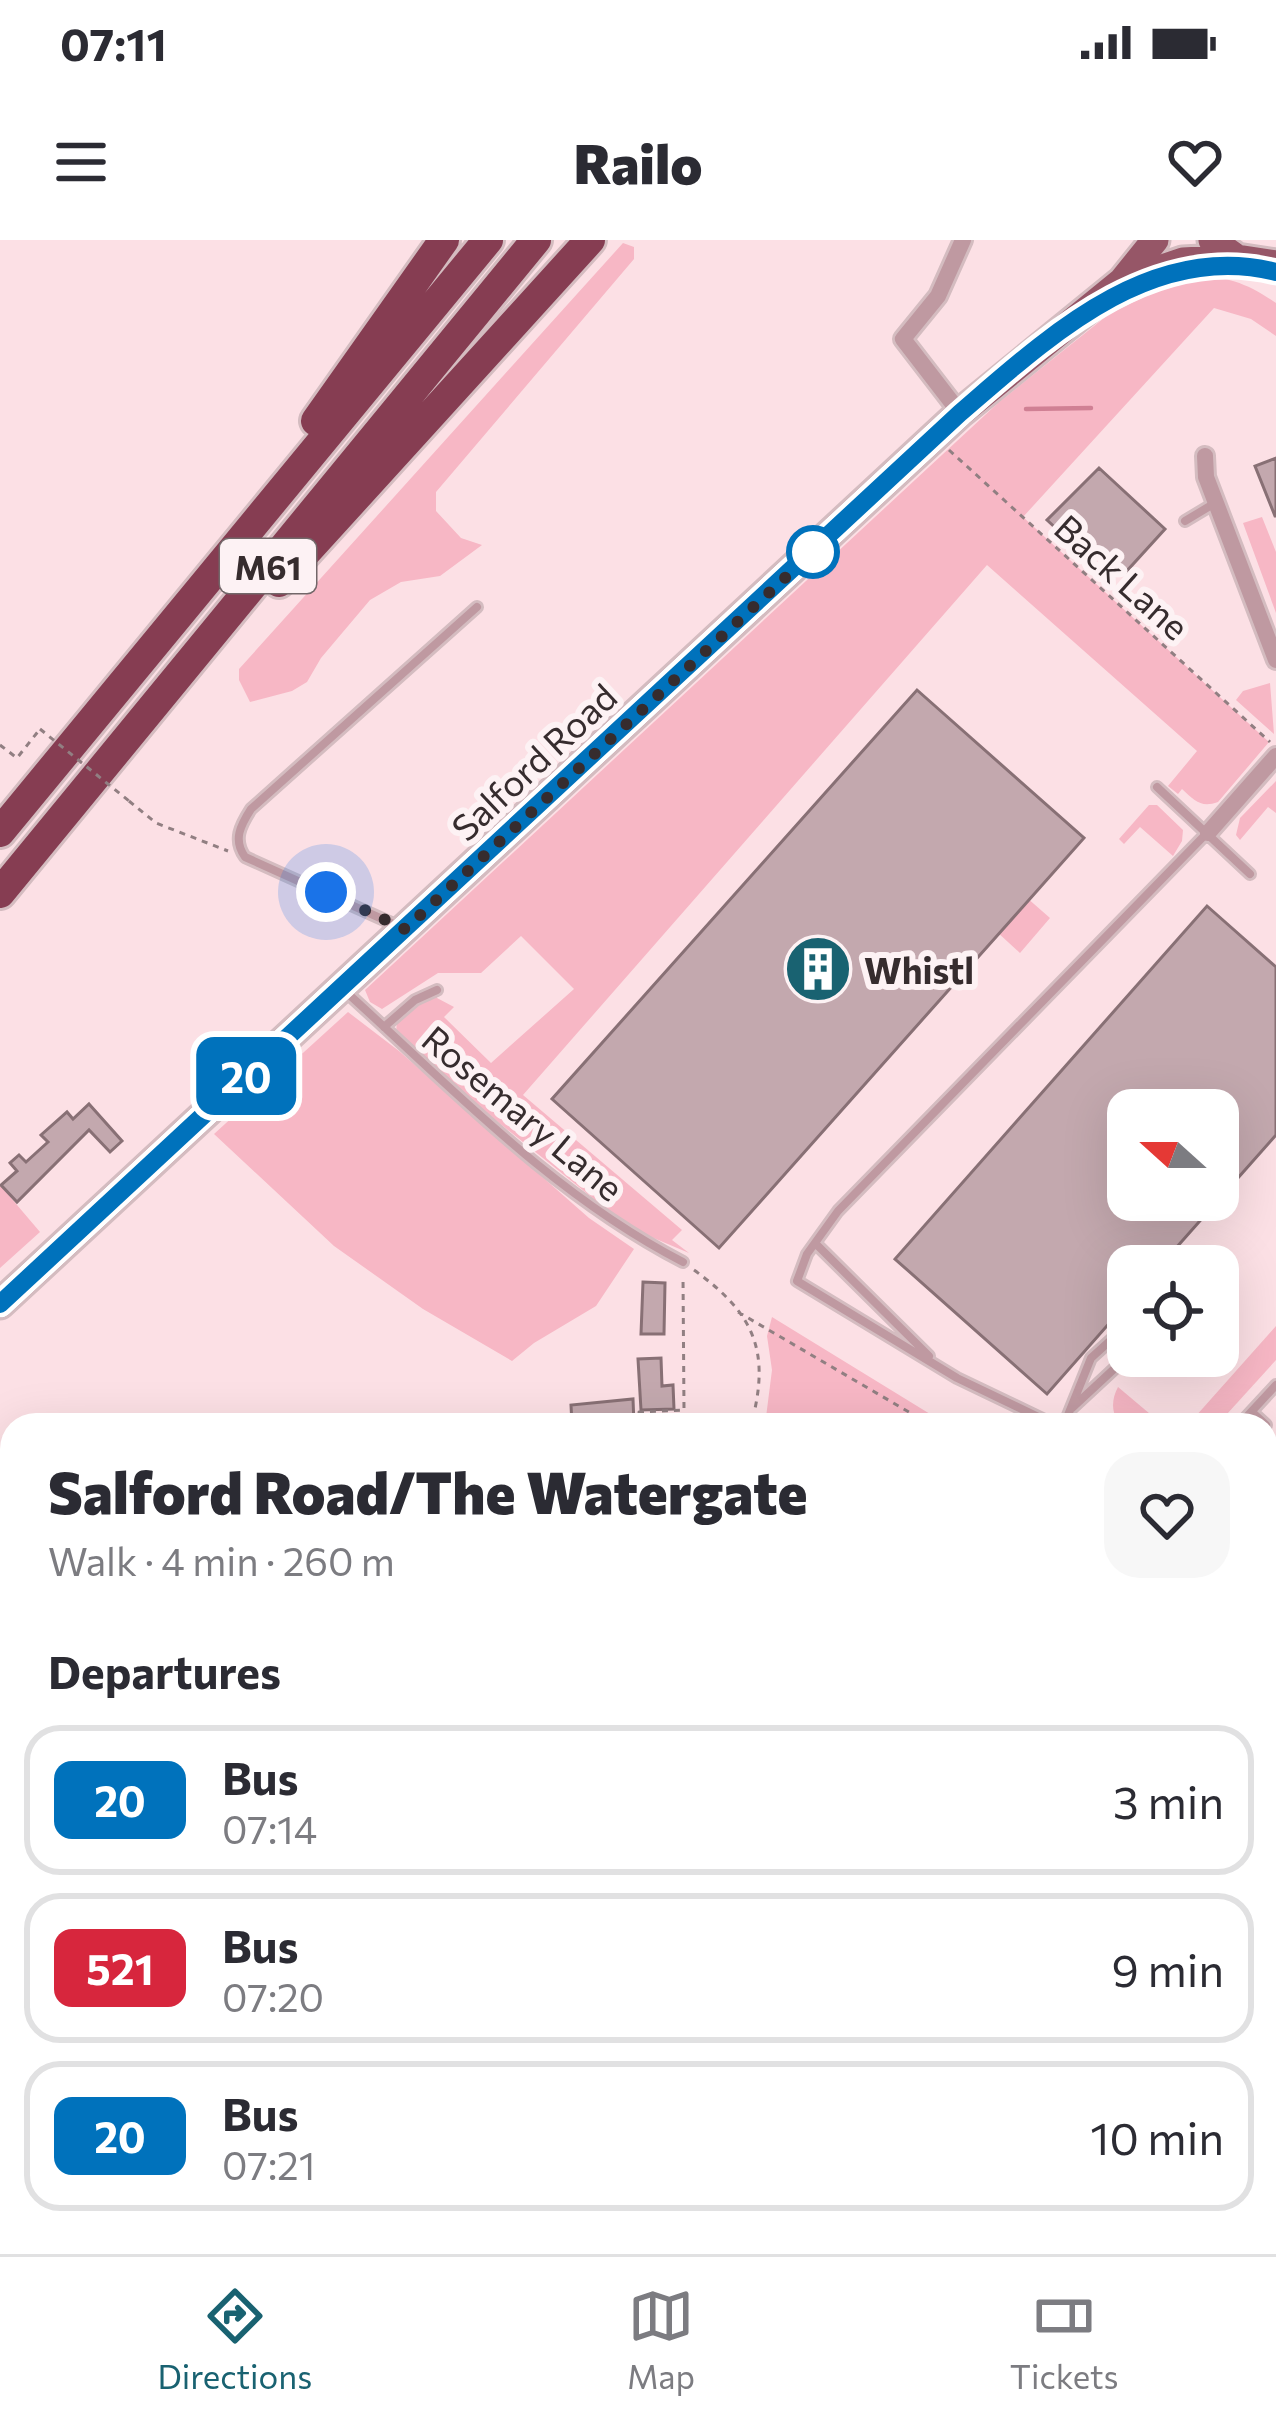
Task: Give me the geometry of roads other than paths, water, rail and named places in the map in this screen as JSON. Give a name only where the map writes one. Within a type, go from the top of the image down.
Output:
[{"type":"highway","name":"M61","points":[[159,640],[444,240]]},
{"type":"highway","name":"M61","points":[[0,832],[488,240]]},
{"type":"highway","name":"M61","points":[[0,893],[536,240]]},
{"type":"highway","name":"M61","points":[[79,796],[590,240]]},
{"type":"main road","name":"Salford Road","points":[[0,1304],[960,413],[1122,281],[1155,240]]},
{"type":"main road","points":[[1212,240],[1261,264]]},
{"type":"main road","name":"Salford Road","points":[[1122,281],[1183,261],[1261,264]]},
{"type":"street","points":[[960,413],[903,339],[938,296],[962,240]]},
{"type":"street","points":[[1204,456],[1206,477],[1272,636],[1276,660]]},
{"type":"street","points":[[1208,832],[1275,753]]},
{"type":"lane","points":[[1185,521],[1218,502]]},
{"type":"lane","points":[[405,929],[245,857],[237,839],[251,809],[477,607]]},
{"type":"lane","points":[[1157,787],[1250,874]]},
{"type":"lane","points":[[1027,1413],[797,1281],[814,1243],[876,1169],[1208,832]]},
{"type":"lane","name":"Rosemary Lane","points":[[341,988],[571,1193],[626,1232],[683,1262]]},
{"type":"lane","points":[[384,1027],[415,1000],[437,990]]},
{"type":"lane","points":[[814,1243],[940,1367]]},
{"type":"lane","points":[[1070,1410],[1091,1358],[1107,1344]]},
{"type":"lane","points":[[1068,1413],[1107,1376]]},
{"type":"lane","points":[[1252,1412],[1276,1384]]},
{"type":"waterway","points":[[1026,409],[1091,408]]},
{"type":"place","name":"Whistl","points":[[818,969]]}]
